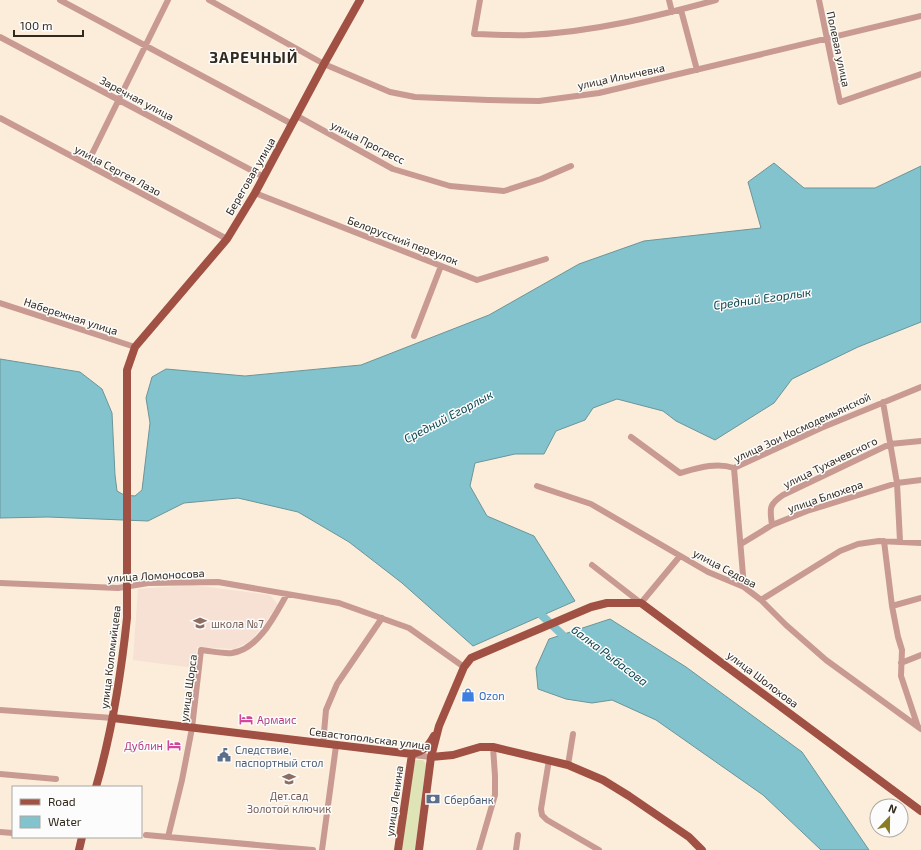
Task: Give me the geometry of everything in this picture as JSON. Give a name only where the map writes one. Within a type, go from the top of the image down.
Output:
[{"type":"main road","name":"Береговая улица","points":[[135,347],[227,239],[264,177],[360,0]]},
{"type":"main road","name":"улица Коломийцева","points":[[96,786],[113,718],[124,646],[128,604],[127,370],[135,347]]},
{"type":"main road","points":[[412,754],[422,751],[430,743],[439,726],[464,667],[471,658],[591,607],[607,603],[641,603]]},
{"type":"main road","name":"улица Шолохова","points":[[641,603],[921,811]]},
{"type":"main road","name":"Севастопольская улица","points":[[113,718],[412,754]]},
{"type":"main road","points":[[419,850],[431,757],[439,726]]},
{"type":"main road","name":"Севастопольская улица","points":[[431,757],[453,755],[480,747],[493,747],[568,765],[603,780],[629,796],[689,837],[702,850]]},
{"type":"main road","name":"улица Ленина","points":[[398,850],[412,754]]},
{"type":"main road","points":[[79,850],[82,838]]},
{"type":"street","points":[[60,0],[292,124]]},
{"type":"street","points":[[86,164],[168,0]]},
{"type":"street","name":"улица Ильичевка","points":[[209,0],[324,64],[390,92],[415,97],[488,100],[540,101],[599,93],[921,16]]},
{"type":"street","points":[[480,0],[474,34],[528,36],[587,30],[681,10],[716,0]]},
{"type":"street","points":[[669,0],[672,12]]},
{"type":"street","name":"Полевая улица","points":[[819,0],[840,102],[921,74]]},
{"type":"street","points":[[681,10],[696,70]]},
{"type":"street","name":"Заречная улица","points":[[0,37],[264,177]]},
{"type":"street","name":"улица Прогресс","points":[[297,116],[393,169],[450,186],[504,191],[541,179],[571,166]]},
{"type":"street","name":"улица Сергея Лазо","points":[[0,118],[227,239]]},
{"type":"street","name":"Белорусский переулок","points":[[255,193],[477,280],[546,259]]},
{"type":"street","points":[[414,336],[441,266]]},
{"type":"street","name":"Набережная улица","points":[[0,303],[135,347]]},
{"type":"street","name":"улица Зои Космодемьянской","points":[[744,587],[734,468],[921,386]]},
{"type":"street","points":[[883,402],[897,483],[900,542]]},
{"type":"street","points":[[631,437],[680,473],[704,467],[724,465],[734,468]]},
{"type":"street","name":"улица Тухачевского","points":[[772,526],[770,507],[774,501],[783,495],[890,444],[921,441]]},
{"type":"street","name":"улица Блюхера","points":[[741,544],[772,526],[807,511],[897,483],[921,480]]},
{"type":"street","name":"улица Седова","points":[[537,486],[591,504],[708,572],[744,587],[761,600],[786,625],[826,660],[920,728]]},
{"type":"street","points":[[884,541],[892,606],[902,650],[901,676],[920,728]]},
{"type":"street","points":[[761,600],[840,551],[858,544],[884,541],[921,543]]},
{"type":"street","points":[[641,603],[680,556]]},
{"type":"street","name":"улица Шолохова","points":[[592,565],[641,603]]},
{"type":"street","name":"улица Ломоносова","points":[[0,583],[118,588],[148,583],[218,582],[339,603],[410,628],[464,667]]},
{"type":"street","name":"улица Щорса","points":[[168,837],[182,780],[192,728],[201,650],[232,653],[244,649],[259,638],[287,594]]},
{"type":"street","points":[[892,606],[921,598]]},
{"type":"street","points":[[322,744],[326,710],[337,684],[382,618]]},
{"type":"street","points":[[901,662],[921,655]]},
{"type":"street","name":"Севастопольская улица","points":[[0,710],[113,718]]},
{"type":"street","points":[[568,765],[573,734]]},
{"type":"street","points":[[322,850],[336,746]]},
{"type":"street","points":[[478,850],[495,796],[493,747]]},
{"type":"street","name":"Севастопольская улица","points":[[412,754],[431,757]]},
{"type":"street","points":[[549,760],[541,809],[542,815],[547,820],[599,850]]},
{"type":"street","points":[[0,774],[56,779]]},
{"type":"street","points":[[0,832],[12,833]]},
{"type":"street","points":[[516,850],[518,835]]},
{"type":"street","points":[[146,836],[313,850]]},
{"type":"shaded area","name":"школа №7","points":[[193,585],[270,595],[278,605],[251,641],[234,649],[197,647],[194,668],[133,660],[138,589]]},
{"type":"green space","points":[[423,760],[426,764],[415,850],[401,850],[414,761]]},
{"type":"water","name":"Средний Егорлык","points":[[774,163],[804,188],[875,188],[921,166],[921,322],[858,347],[792,379],[774,403],[715,440],[676,421],[663,411],[617,399],[593,408],[585,420],[556,431],[544,454],[515,454],[475,463],[470,486],[487,516],[534,536],[575,601],[473,646],[402,583],[349,542],[298,512],[238,498],[184,503],[148,521],[48,517],[0,518],[0,359],[80,372],[102,389],[112,413],[117,491],[124,495],[135,496],[142,490],[150,423],[146,398],[152,377],[166,369],[245,376],[361,365],[489,315],[579,264],[644,241],[761,228],[748,182]]},
{"type":"water","points":[[610,619],[686,667],[802,752],[869,850],[821,850],[763,795],[656,720],[612,700],[592,703],[566,699],[538,689],[536,668],[549,639]]},
{"type":"waterway","name":"балка Рыбасова","points":[[535,609],[570,642]]},
{"type":"place","name":"школа №7","points":[[200,623]]},
{"type":"place","name":"Ozon","points":[[468,695]]},
{"type":"place","name":"Армаис","points":[[246,719]]},
{"type":"place","name":"Дублин","points":[[174,745]]},
{"type":"place","name":"Следствие, паспортный стол","points":[[224,755]]},
{"type":"place","name":"Дет.сад Золотой ключик","points":[[289,779]]},
{"type":"place","name":"Сбербанк","points":[[433,799]]},
{"type":"district","name":"ЗАРЕЧНЫЙ","points":[[254,57]]}]
